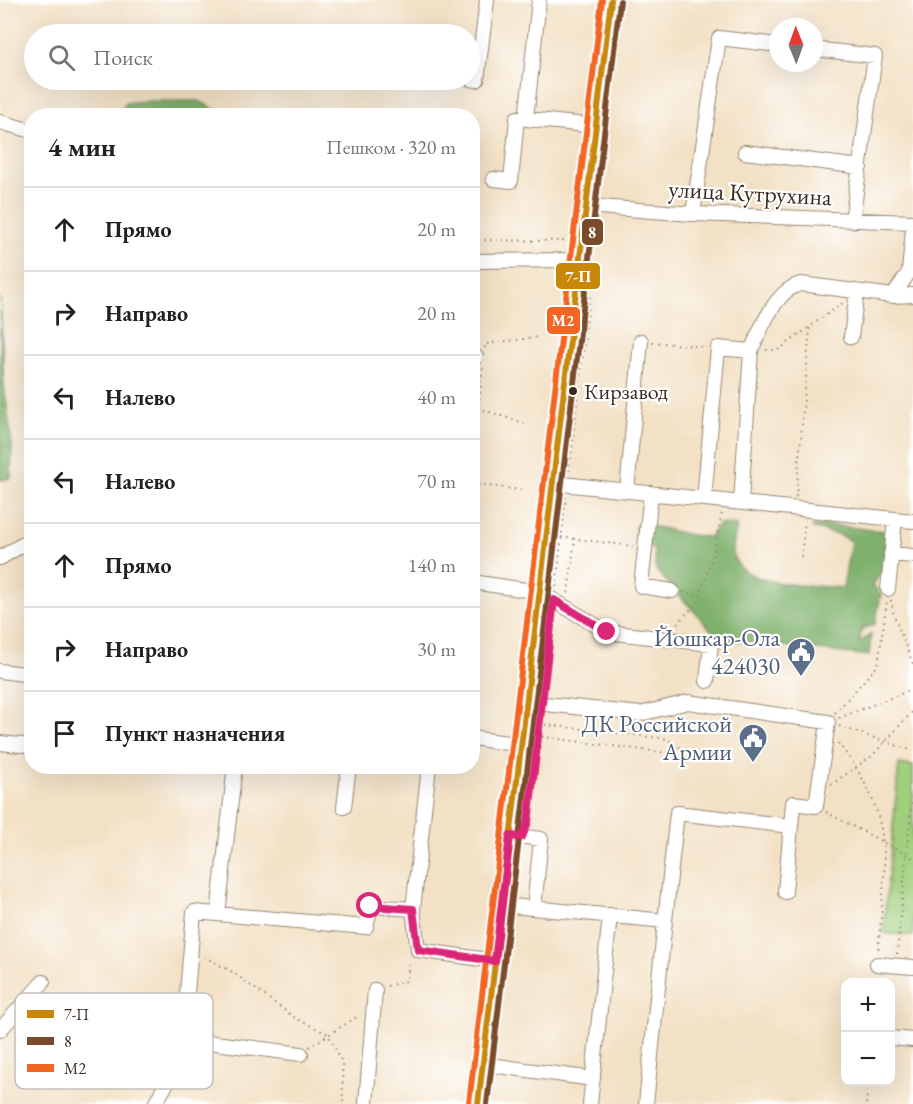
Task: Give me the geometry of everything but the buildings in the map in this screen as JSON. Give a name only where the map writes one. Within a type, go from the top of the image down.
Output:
[{"type":"street","points":[[480,56],[487,0]]},
{"type":"street","points":[[526,119],[539,0]]},
{"type":"street","points":[[478,1104],[502,905],[516,836],[525,740],[526,702],[611,0]]},
{"type":"street","points":[[693,214],[719,38],[769,44]]},
{"type":"street","points":[[823,50],[875,56],[852,221]]},
{"type":"street","points":[[493,179],[511,181],[517,118],[596,126]]},
{"type":"street","points":[[0,122],[24,129]]},
{"type":"street","points":[[745,152],[860,167]]},
{"type":"street","name":"улица Кутрухина","points":[[586,207],[693,214],[913,222]]},
{"type":"street","points":[[892,296],[909,272],[913,229]]},
{"type":"street","points":[[480,261],[580,260]]},
{"type":"street","points":[[741,502],[752,351],[760,330],[779,300],[793,285],[801,284],[892,296],[913,295]]},
{"type":"street","points":[[851,337],[857,292]]},
{"type":"street","points":[[627,490],[641,341]]},
{"type":"street","points":[[704,499],[718,348],[752,351]]},
{"type":"street","points":[[553,483],[741,502],[800,512],[913,521]]},
{"type":"street","points":[[651,493],[641,586],[672,591]]},
{"type":"street","points":[[888,589],[895,519]]},
{"type":"street","points":[[0,558],[24,544]]},
{"type":"street","points":[[891,554],[913,556]]},
{"type":"street","points":[[480,583],[540,592],[607,632],[711,644],[707,681]]},
{"type":"street","points":[[0,671],[24,674]]},
{"type":"street","points":[[526,702],[640,714],[688,702],[828,722],[816,801],[793,803],[785,892]]},
{"type":"street","points":[[480,738],[525,740]]},
{"type":"street","points":[[0,742],[24,745]]},
{"type":"street","points":[[218,914],[233,774]]},
{"type":"street","points":[[344,807],[348,774]]},
{"type":"street","points":[[428,774],[413,909],[418,950],[495,961]]},
{"type":"street","points":[[646,1104],[677,813],[791,826]]},
{"type":"street","points":[[516,836],[541,839],[534,908]]},
{"type":"street","points":[[502,905],[665,921]]},
{"type":"street","points":[[187,993],[194,912],[366,927],[370,906],[413,909]]},
{"type":"street","points":[[590,1104],[610,915]]},
{"type":"street","points":[[877,964],[913,967]]},
{"type":"street","points":[[33,993],[43,982]]},
{"type":"street","points":[[366,1104],[375,990]]},
{"type":"street","points":[[0,1030],[15,1013]]},
{"type":"street","points":[[895,1038],[913,1040]]},
{"type":"street","points":[[213,1043],[301,1054]]},
{"type":"street","points":[[483,1064],[593,1079]]},
{"type":"street","points":[[154,1104],[163,1089]]},
{"type":"path","points":[[480,240],[582,241]]},
{"type":"path","points":[[560,604],[561,537],[590,288]]},
{"type":"path","points":[[752,351],[778,350],[857,292]]},
{"type":"path","points":[[801,557],[800,512],[810,327]]},
{"type":"path","points":[[480,354],[485,344],[540,337]]},
{"type":"path","points":[[641,341],[718,348]]},
{"type":"path","points":[[480,409],[530,425]]},
{"type":"path","points":[[480,485],[522,490]]},
{"type":"path","points":[[645,636],[673,628],[698,602],[716,548],[723,501]]},
{"type":"path","points":[[561,537],[645,548]]},
{"type":"path","points":[[516,836],[528,822],[541,704],[575,539]]},
{"type":"path","points":[[888,589],[894,616],[913,664]]},
{"type":"path","points":[[828,722],[878,664],[888,589]]},
{"type":"path","points":[[672,591],[701,595]]},
{"type":"path","points":[[828,722],[913,689]]},
{"type":"path","points":[[913,711],[887,743],[816,801],[913,858]]},
{"type":"path","points":[[828,722],[913,751]]},
{"type":"path","points":[[828,722],[835,740],[856,766],[877,810],[885,858],[877,964]]},
{"type":"path","points":[[539,724],[668,739],[678,747],[692,750]]},
{"type":"path","points":[[525,740],[538,736],[667,753],[678,747]]},
{"type":"path","points":[[896,966],[913,787]]},
{"type":"path","points":[[191,949],[231,972],[295,1018],[328,1034],[342,1062],[344,1104]]},
{"type":"path","points":[[375,990],[407,981],[410,950]]},
{"type":"path","points":[[301,1054],[328,1034],[373,1008]]},
{"type":"path","points":[[866,1104],[868,1086]]},
{"type":"green space","points":[[199,101],[212,108],[123,108],[126,103]]},
{"type":"green space","points":[[0,297],[4,383],[12,446],[11,478],[0,480]]},
{"type":"green space","points":[[719,524],[737,525],[733,549],[736,562],[745,572],[760,578],[795,585],[843,588],[851,541],[840,535],[812,528],[821,524],[883,531],[887,552],[873,585],[881,595],[875,624],[862,629],[859,643],[871,634],[869,656],[723,639],[715,634],[656,570],[654,550],[635,536],[636,525],[656,527],[692,536],[710,537]]},
{"type":"green space","points":[[899,764],[913,766],[913,936],[883,933]]},
{"type":"transit line","name":"М2","points":[[469,1103],[602,0]]},
{"type":"transit line","name":"7-П","points":[[478,1104],[611,0]]},
{"type":"transit line","name":"8","points":[[487,1104],[620,1]]},
{"type":"place","name":"Кирзавод","points":[[573,391]]},
{"type":"place","name":"Йошкар-Ола 424030","points":[[801,678]]},
{"type":"place","name":"ДК Российской Армии","points":[[753,764]]},
{"type":"route","points":[[370,906],[413,909],[418,950],[495,961],[510,836],[522,837],[528,822],[554,600],[607,632]]}]
